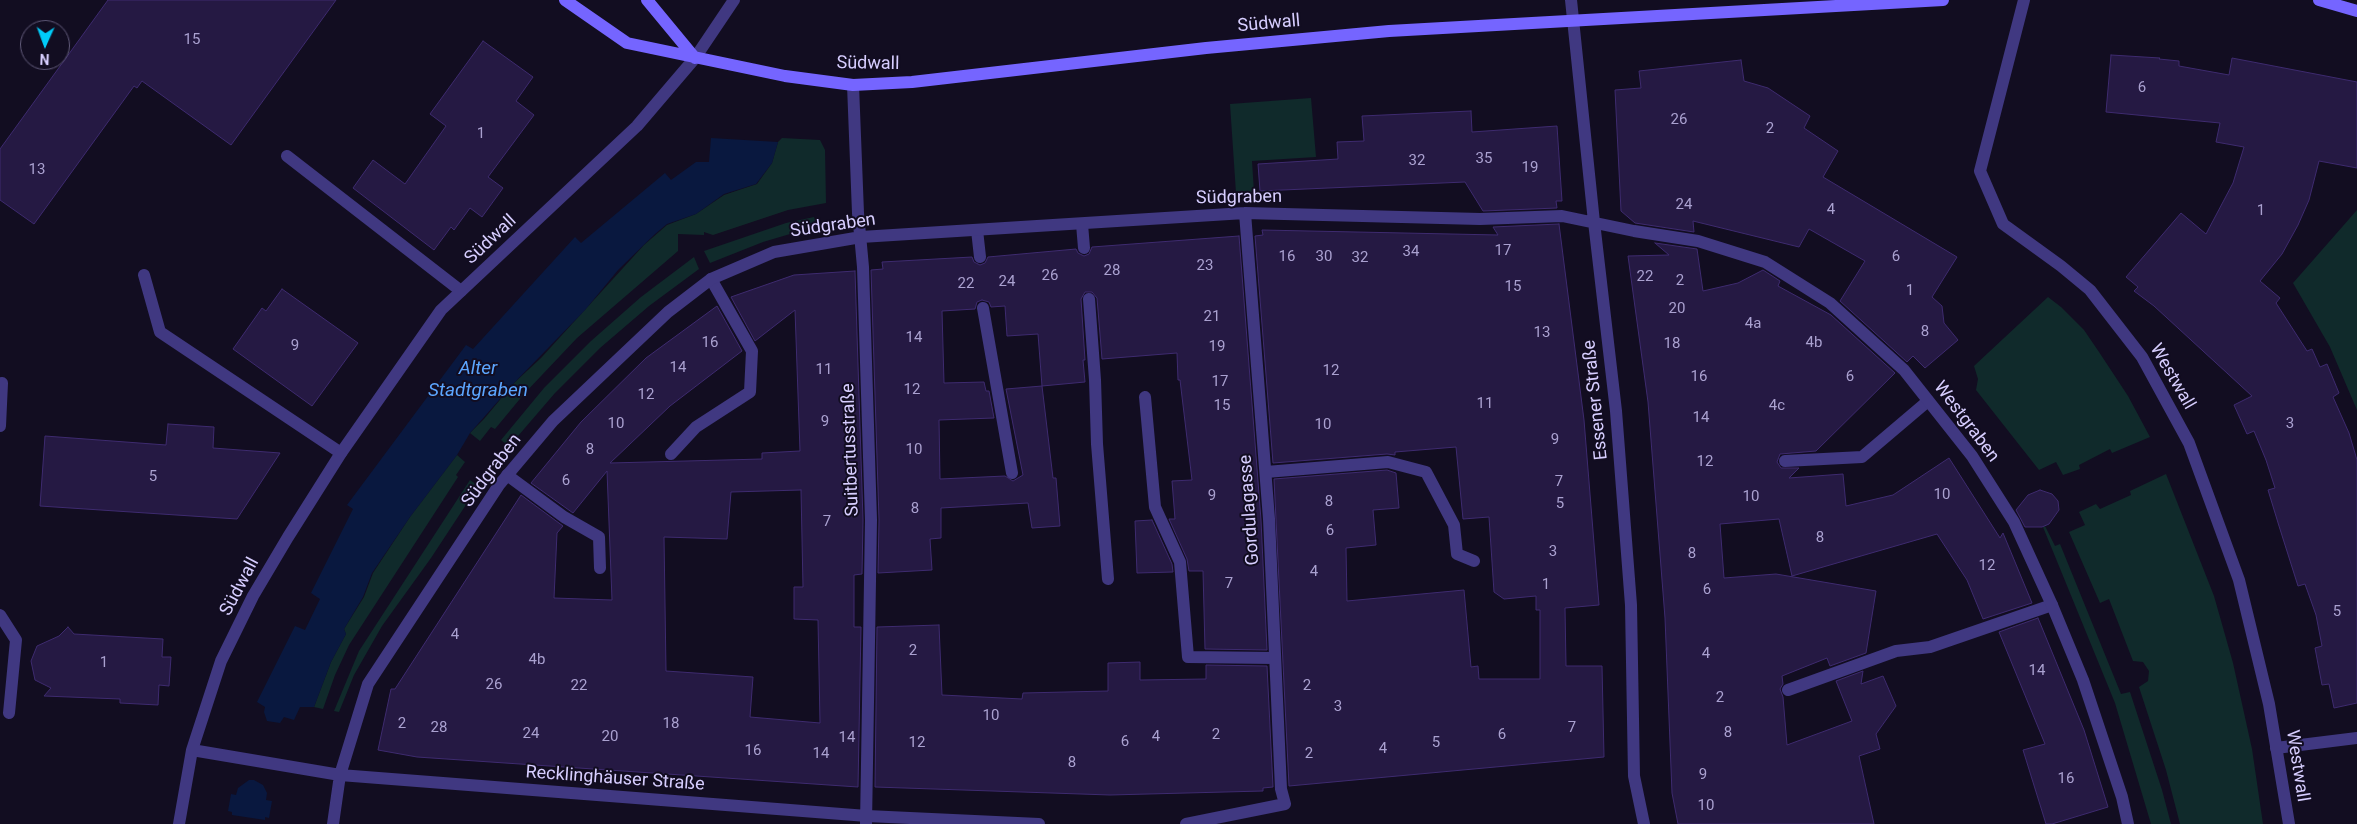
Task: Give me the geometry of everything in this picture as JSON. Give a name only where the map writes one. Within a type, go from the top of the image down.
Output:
[{"type":"main road","points":[[565,0],[627,43],[695,58]]},
{"type":"main road","points":[[648,0],[695,58]]},
{"type":"main road","name":"Südwall","points":[[695,58],[785,76],[853,84],[912,82],[1206,48],[1389,31],[1943,0]]},
{"type":"main road","points":[[2319,0],[2357,11]]},
{"type":"street","points":[[695,58],[734,0]]},
{"type":"street","name":"Essener Straße","points":[[1571,0],[1616,411],[1631,606],[1634,776],[1644,824]]},
{"type":"street","name":"Westwall","points":[[2024,0],[1980,171],[2002,224],[2062,266],[2090,290],[2142,357],[2189,443],[2239,580],[2269,704],[2289,824]]},
{"type":"street","name":"Südwall","points":[[179,824],[192,750],[221,661],[253,596],[341,453],[441,310],[637,126],[695,58]]},
{"type":"street","name":"Suitbertusstraße","points":[[853,84],[855,155],[861,237],[871,520],[867,820]]},
{"type":"street","points":[[287,156],[461,291]]},
{"type":"street","name":"Südgraben","points":[[333,822],[340,775],[368,684],[507,475],[553,421],[668,312],[711,279],[774,252],[861,237],[1245,213],[1480,218],[1562,216],[1594,222]]},
{"type":"street","name":"Gordulagasse","points":[[1186,824],[1285,804],[1281,789],[1266,472],[1245,213]]},
{"type":"street","name":"Westgraben","points":[[1594,222],[1634,231],[1698,241],[1765,262],[1830,303],[1904,370],[1972,456],[2014,522],[2052,605],[2083,680],[2122,797],[2128,824]]},
{"type":"street","points":[[1082,224],[1084,248]]},
{"type":"street","points":[[977,230],[980,257]]},
{"type":"street","points":[[144,275],[160,332],[341,453]]},
{"type":"street","points":[[671,454],[696,427],[750,392],[752,351],[711,279]]},
{"type":"street","points":[[1089,299],[1097,444],[1108,579]]},
{"type":"street","points":[[983,308],[1012,474]]},
{"type":"street","points":[[0,426],[2,383]]},
{"type":"street","points":[[1145,396],[1155,507],[1180,562],[1188,657],[1275,658]]},
{"type":"street","points":[[1785,461],[1862,457],[1928,401]]},
{"type":"street","points":[[1266,472],[1388,462],[1426,472],[1454,525],[1457,554],[1474,561]]},
{"type":"street","points":[[507,475],[564,517],[599,537],[600,568]]},
{"type":"street","points":[[1788,690],[1896,651],[1930,647],[2052,605]]},
{"type":"street","points":[[0,615],[16,640],[9,713]]},
{"type":"street","points":[[2276,748],[2357,738]]},
{"type":"street","name":"Recklinghäuser Straße","points":[[192,750],[340,775],[867,820],[1038,824]]},
{"type":"green space","points":[[1311,98],[1316,157],[1252,161],[1254,192],[1236,193],[1230,104]]},
{"type":"green space","points":[[782,138],[820,140],[825,150],[826,203],[788,210],[713,235],[704,232],[704,235],[678,234],[678,251],[577,338],[524,394],[495,429],[491,427],[480,441],[470,433],[514,383],[541,358],[644,245],[667,225],[696,214],[724,195],[757,184],[772,163],[778,142]]},
{"type":"green space","points":[[2357,210],[2357,410],[2330,347],[2293,283]]},
{"type":"green space","points":[[814,217],[817,226],[763,242],[710,263],[704,251],[786,223]]},
{"type":"green space","points":[[694,257],[699,269],[649,306],[600,348],[555,393],[512,443],[507,445],[501,440],[544,388],[591,341],[641,297]]},
{"type":"green space","points":[[2048,297],[2084,330],[2128,396],[2150,437],[2112,453],[2110,449],[2079,465],[2080,469],[2063,475],[2056,462],[2039,470],[1976,390],[1978,379],[1974,366]]},
{"type":"green space","points":[[457,455],[465,462],[456,475],[458,477],[349,645],[335,675],[323,709],[314,707],[331,662],[346,634],[344,629],[364,597],[373,573],[410,517]]},
{"type":"green space","points":[[2166,474],[2214,596],[2233,663],[2252,749],[2263,824],[2180,824],[2166,770],[2139,687],[2148,681],[2149,671],[2143,662],[2133,661],[2109,599],[2100,603],[2069,532],[2085,525],[2079,512],[2096,504],[2100,509],[2131,495],[2130,491]]},
{"type":"green space","points":[[470,480],[477,485],[477,488],[431,558],[382,626],[354,675],[339,712],[334,711],[359,651]]},
{"type":"green space","points":[[2045,526],[2055,546],[2060,544],[2121,694],[2130,692],[2171,824],[2151,824],[2115,703],[2043,527]]},
{"type":"water","name":"Alter Stadtgraben","points":[[711,138],[778,142],[772,163],[756,184],[724,194],[696,214],[667,224],[618,270],[585,310],[514,383],[470,433],[457,455],[410,517],[372,573],[363,597],[344,629],[346,634],[331,662],[314,707],[300,707],[294,720],[284,717],[280,723],[267,721],[264,712],[265,707],[257,702],[295,626],[305,630],[320,599],[311,593],[353,509],[347,505],[466,345],[473,349],[575,237],[581,243],[665,173],[671,180],[696,162],[709,162]]},
{"type":"water","points":[[249,780],[254,780],[263,785],[267,793],[266,800],[272,801],[269,818],[265,817],[265,820],[232,815],[232,812],[228,811],[231,794],[236,795],[238,788]]},
{"type":"building","points":[[108,0],[336,0],[231,145],[142,81],[137,88],[134,86],[34,224],[0,200],[0,149],[57,70],[70,70],[70,52]]},
{"type":"building","points":[[483,41],[533,77],[516,101],[534,115],[488,177],[503,188],[482,217],[470,208],[454,230],[451,227],[434,250],[353,188],[373,160],[405,184],[446,126],[430,114]]},
{"type":"building","points":[[2111,55],[2179,61],[2179,66],[2229,75],[2232,58],[2357,82],[2357,168],[2319,161],[2309,200],[2298,225],[2282,254],[2260,281],[2280,298],[2276,303],[2307,351],[2312,349],[2320,367],[2327,364],[2339,393],[2333,397],[2349,433],[2357,460],[2357,703],[2334,708],[2329,684],[2322,685],[2315,648],[2322,646],[2316,615],[2305,584],[2298,586],[2268,490],[2275,488],[2266,460],[2254,431],[2247,434],[2234,405],[2252,396],[2154,306],[2134,291],[2138,287],[2126,277],[2181,213],[2206,234],[2233,183],[2244,147],[2216,142],[2220,123],[2106,112]]},
{"type":"building","points":[[1741,60],[1744,81],[1768,88],[1810,116],[1804,128],[1838,151],[1823,177],[1957,257],[1932,297],[1942,306],[1944,323],[1958,340],[1925,368],[1913,356],[1907,362],[1840,301],[1865,261],[1809,229],[1799,247],[1693,221],[1694,232],[1635,223],[1621,211],[1615,90],[1641,88],[1639,71]]},
{"type":"building","points":[[1471,111],[1472,132],[1557,126],[1562,201],[1556,201],[1557,208],[1483,211],[1465,182],[1260,191],[1258,164],[1338,159],[1337,142],[1364,141],[1362,116]]},
{"type":"building","points":[[1559,224],[1584,420],[1599,605],[1565,608],[1566,666],[1602,666],[1604,757],[1289,786],[1274,479],[1387,470],[1396,473],[1399,508],[1373,510],[1376,545],[1346,548],[1347,601],[1464,590],[1471,667],[1478,666],[1479,679],[1540,679],[1540,610],[1536,610],[1536,596],[1504,599],[1494,592],[1489,517],[1463,519],[1456,447],[1395,452],[1395,455],[1387,454],[1273,463],[1255,236],[1263,235],[1262,230],[1498,235],[1493,227]]},
{"type":"building","points":[[1239,236],[1261,520],[1267,650],[1205,649],[1203,571],[1189,571],[1187,559],[1169,519],[1175,519],[1172,481],[1192,480],[1180,380],[1178,380],[1177,353],[1102,359],[1097,298],[1092,292],[1085,292],[1081,299],[1085,382],[1042,386],[1053,478],[1056,478],[1060,526],[1032,528],[1028,503],[941,508],[941,538],[930,539],[932,570],[878,573],[879,520],[871,270],[883,269],[882,262],[972,257],[974,262],[980,265],[985,263],[988,257],[1076,249],[1078,253],[1084,256],[1089,254],[1092,247]],"holes":[[[982,300],[989,302],[991,307],[1005,306],[1007,336],[1038,334],[1042,386],[1006,389],[1023,475],[1013,481],[1005,476],[940,479],[939,420],[994,418],[989,391],[986,391],[984,382],[944,383],[942,311],[975,309],[977,302]]]},
{"type":"building","points":[[1655,243],[1697,249],[1703,291],[1738,283],[1763,270],[1780,281],[1778,286],[1831,315],[1895,373],[1816,451],[1780,454],[1777,462],[1781,468],[1799,468],[1789,478],[1843,474],[1846,506],[1893,495],[1949,458],[2000,538],[2003,533],[2032,603],[1983,619],[1967,580],[1937,534],[1792,576],[1779,519],[1720,524],[1724,578],[1776,574],[1876,591],[1866,653],[1830,666],[1827,658],[1782,676],[1783,684],[1780,689],[1783,697],[1787,745],[1852,721],[1836,681],[1863,671],[1861,684],[1883,676],[1896,706],[1876,734],[1880,749],[1859,756],[1874,824],[1678,824],[1672,793],[1665,618],[1648,402],[1628,256],[1669,255]]},
{"type":"building","points":[[855,271],[863,520],[862,574],[854,575],[854,627],[861,627],[858,787],[417,757],[378,750],[391,689],[395,689],[521,495],[563,526],[557,533],[554,598],[612,600],[607,471],[573,513],[531,483],[581,422],[646,358],[717,306],[742,351],[670,406],[610,463],[762,459],[762,453],[800,451],[795,310],[755,341],[731,297],[794,275]],"holes":[[[801,490],[803,587],[794,587],[794,619],[818,620],[820,723],[750,717],[753,677],[666,671],[664,537],[727,539],[731,492]]]},
{"type":"building","points":[[282,289],[358,343],[312,406],[233,349],[262,308],[266,311]]},
{"type":"building","points":[[168,424],[214,427],[213,448],[280,453],[237,519],[40,506],[45,436],[166,445]]},
{"type":"building","points":[[2040,490],[2052,494],[2058,501],[2059,510],[2049,524],[2042,527],[2025,527],[2016,510],[2028,495]]},
{"type":"building","points":[[1152,520],[1172,564],[1173,572],[1137,573],[1135,521]]},
{"type":"building","points":[[2038,618],[2084,730],[2108,807],[2052,824],[2046,824],[2023,750],[2045,744],[1999,632]]},
{"type":"building","points":[[939,625],[942,695],[1022,699],[1023,693],[1108,691],[1108,663],[1140,662],[1140,680],[1206,679],[1206,665],[1267,666],[1273,787],[1263,788],[1263,791],[1110,795],[875,787],[877,627]]},
{"type":"building","points":[[68,627],[74,634],[163,639],[162,657],[171,657],[169,686],[159,685],[158,705],[120,703],[120,699],[44,696],[51,688],[35,680],[31,661],[37,646],[59,636]]}]
